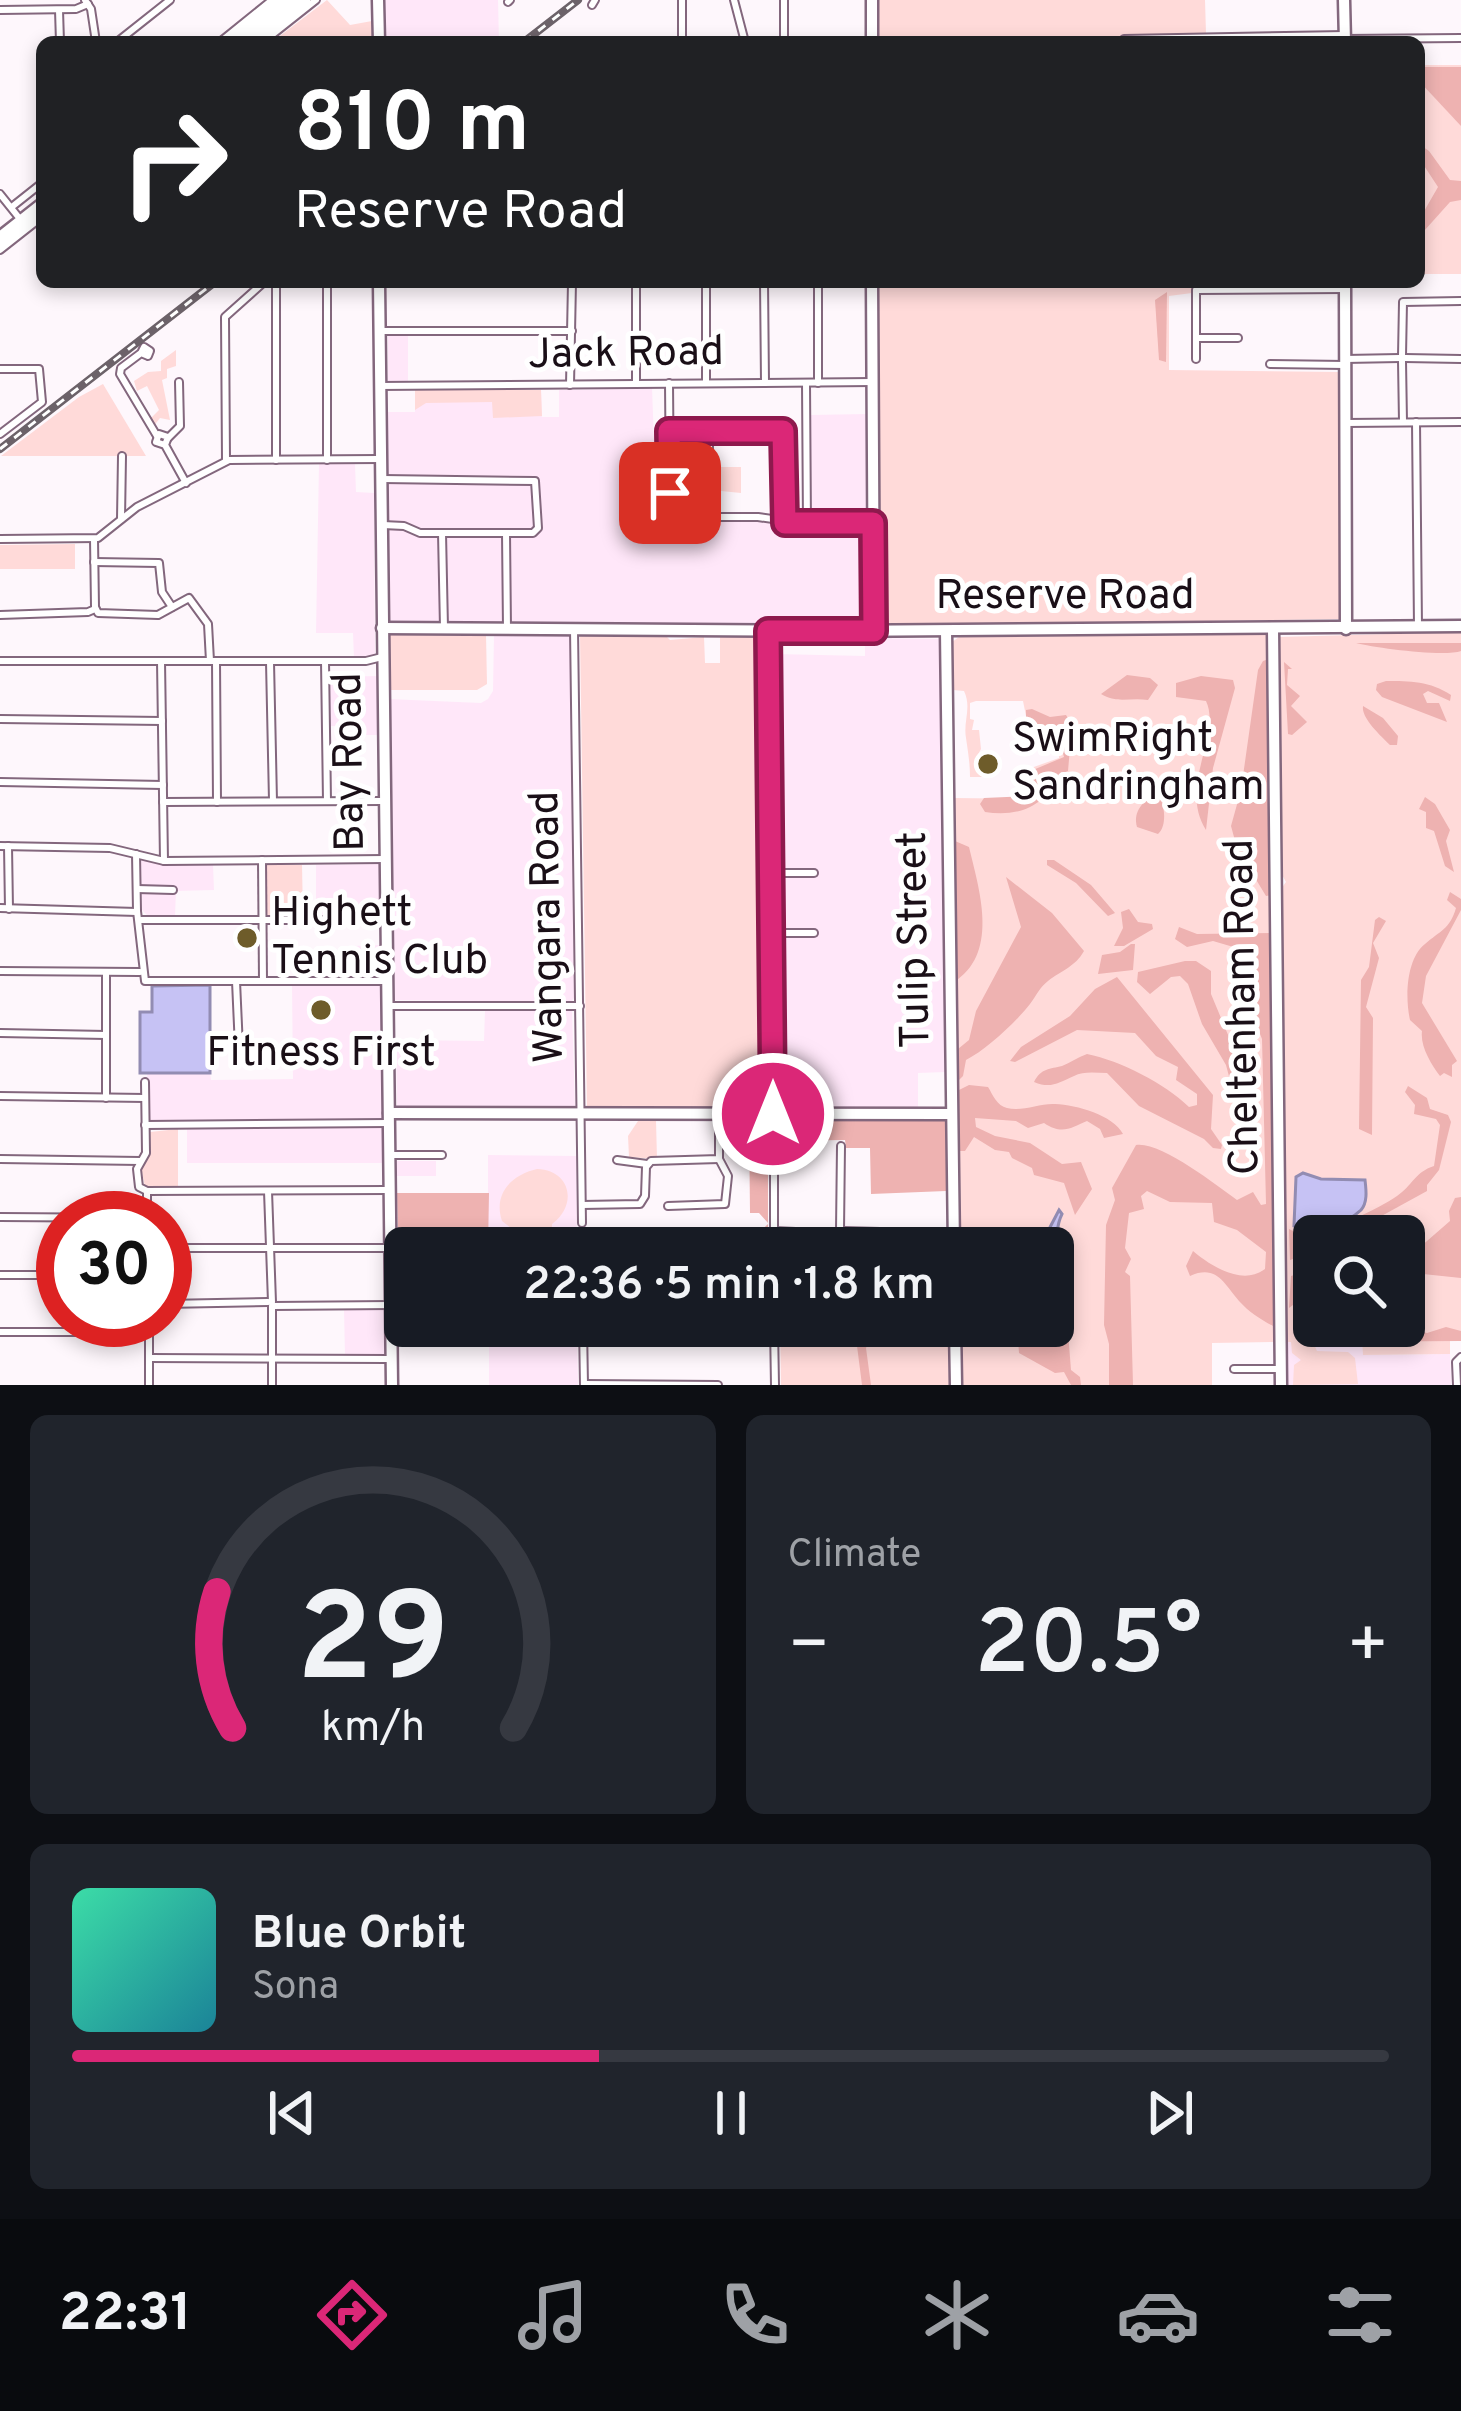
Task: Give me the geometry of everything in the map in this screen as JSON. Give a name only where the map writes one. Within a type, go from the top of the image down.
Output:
[{"type":"highway","points":[[240,36],[285,0]]},
{"type":"highway","points":[[257,36],[302,0]]},
{"type":"street","points":[[227,36],[272,0]]},
{"type":"street","points":[[271,36],[316,0]]},
{"type":"street","points":[[378,0],[379,36]]},
{"type":"street","points":[[682,0],[682,36]]},
{"type":"street","points":[[734,0],[743,36]]},
{"type":"street","points":[[784,0],[784,36]]},
{"type":"street","points":[[872,0],[872,36]]},
{"type":"street","points":[[1344,0],[1345,36]]},
{"type":"street","points":[[124,36],[167,1]]},
{"type":"street","points":[[0,10],[81,9],[87,2]]},
{"type":"street","points":[[87,2],[95,36]]},
{"type":"street","points":[[59,9],[60,36]]},
{"type":"street","points":[[1425,38],[1461,38]]},
{"type":"street","points":[[16,219],[36,191]]},
{"type":"street","points":[[226,460],[225,316],[257,288]]},
{"type":"street","points":[[275,288],[276,460]]},
{"type":"street","points":[[327,288],[327,460]]},
{"type":"street","name":"Bay Road","points":[[379,288],[390,1227]]},
{"type":"street","points":[[572,288],[572,385]]},
{"type":"street","points":[[636,288],[636,384]]},
{"type":"street","points":[[706,288],[706,383]]},
{"type":"street","points":[[764,288],[764,383]]},
{"type":"street","points":[[818,288],[818,383]]},
{"type":"street","points":[[872,288],[874,631]]},
{"type":"street","points":[[1196,359],[1196,290],[1237,288]]},
{"type":"street","points":[[1345,288],[1346,628]]},
{"type":"street","points":[[1403,422],[1402,305],[1407,300],[1461,301]]},
{"type":"street","points":[[379,331],[572,331]]},
{"type":"street","points":[[1196,338],[1238,338]]},
{"type":"street","points":[[141,353],[120,374],[184,480]]},
{"type":"street","points":[[1270,364],[1461,359]]},
{"type":"street","points":[[0,369],[39,369],[42,402],[0,434]]},
{"type":"street","points":[[165,443],[181,426],[179,382]]},
{"type":"street","name":"Jack Road","points":[[379,386],[873,382]]},
{"type":"street","points":[[669,383],[670,495]]},
{"type":"street","points":[[806,383],[807,524]]},
{"type":"street","points":[[1416,422],[1418,627]]},
{"type":"street","points":[[1346,423],[1461,422]]},
{"type":"street","points":[[669,431],[785,433],[785,523]]},
{"type":"street","points":[[709,431],[709,496]]},
{"type":"street","points":[[122,456],[124,518]]},
{"type":"street","points":[[0,539],[94,539],[184,480],[226,460],[380,459]]},
{"type":"street","points":[[380,479],[536,482],[538,528],[534,533],[442,532],[380,525]]},
{"type":"street","points":[[658,517],[873,523]]},
{"type":"street","points":[[442,532],[444,628]]},
{"type":"street","points":[[506,533],[507,628]]},
{"type":"street","points":[[94,539],[95,609]]},
{"type":"street","points":[[94,562],[159,563],[162,592],[172,607]]},
{"type":"street","points":[[95,609],[103,615],[158,615],[186,597],[202,612],[213,661],[218,802]]},
{"type":"street","points":[[0,615],[95,609]]},
{"type":"street","name":"Reserve Road","points":[[382,628],[946,631],[1461,626]]},
{"type":"street","name":"Wangara Road","points":[[574,629],[582,1223]]},
{"type":"street","name":"Cheltenham Road","points":[[1273,629],[1281,1385]]},
{"type":"street","points":[[768,631],[773,1114]]},
{"type":"street","name":"Tulip Street","points":[[946,631],[950,1227]]},
{"type":"street","points":[[0,661],[382,662]]},
{"type":"street","points":[[161,661],[164,860]]},
{"type":"street","points":[[270,662],[273,801]]},
{"type":"street","points":[[326,662],[327,801]]},
{"type":"street","points":[[0,718],[162,721]]},
{"type":"street","points":[[0,782],[163,785]]},
{"type":"street","points":[[163,802],[384,801]]},
{"type":"street","points":[[385,860],[164,860],[110,848],[4,846],[4,908],[127,910],[155,921],[386,920]]},
{"type":"street","points":[[136,854],[142,975]]},
{"type":"street","points":[[262,860],[263,981]]},
{"type":"street","points":[[771,873],[814,873]]},
{"type":"street","points":[[137,890],[173,890]]},
{"type":"street","points":[[772,933],[814,933]]},
{"type":"street","points":[[0,971],[236,981],[388,981]]},
{"type":"street","points":[[106,972],[106,1097]]},
{"type":"street","points":[[236,981],[239,1048]]},
{"type":"street","points":[[388,1006],[580,1006]]},
{"type":"street","points":[[0,1034],[106,1035]]},
{"type":"street","points":[[145,1082],[146,1153],[140,1164],[139,1187],[147,1191]]},
{"type":"street","points":[[0,1096],[145,1098]]},
{"type":"street","points":[[145,1125],[582,1114],[951,1114]]},
{"type":"street","points":[[668,1206],[725,1204],[728,1176],[719,1159],[719,1114]]},
{"type":"street","points":[[841,1146],[841,1227]]},
{"type":"street","points":[[774,1147],[774,1227]]},
{"type":"street","points":[[389,1155],[442,1155]]},
{"type":"street","points":[[0,1159],[130,1159],[140,1164]]},
{"type":"street","points":[[616,1160],[647,1164],[719,1159]]},
{"type":"street","points":[[582,1205],[640,1204],[645,1198],[647,1164]]},
{"type":"street","points":[[192,1191],[390,1190]]},
{"type":"street","points":[[268,1191],[272,1385]]},
{"type":"street","points":[[0,1217],[36,1217]]},
{"type":"street","points":[[192,1248],[384,1248]]},
{"type":"street","points":[[0,1275],[36,1275]]},
{"type":"street","points":[[192,1304],[384,1305]]},
{"type":"street","points":[[0,1332],[36,1332]]},
{"type":"street","points":[[149,1347],[149,1385]]},
{"type":"street","name":"Bay Road","points":[[392,1385],[393,1347]]},
{"type":"street","points":[[585,1347],[584,1384],[712,1385]]},
{"type":"street","points":[[774,1347],[775,1385]]},
{"type":"street","points":[[955,1347],[956,1385]]},
{"type":"street","points":[[149,1358],[393,1359]]},
{"type":"street","points":[[1457,1385],[1460,1358]]},
{"type":"street","points":[[1234,1370],[1281,1369]]},
{"type":"shaded area","points":[[327,0],[350,25],[372,21],[372,36],[280,36]]},
{"type":"shaded area","points":[[384,0],[498,0],[499,36],[385,36]]},
{"type":"shaded area","points":[[878,0],[1205,0],[1206,33],[878,36]]},
{"type":"shaded area","points":[[1425,65],[1461,65],[1461,274],[1425,274]]},
{"type":"shaded area","points":[[1425,67],[1461,67],[1461,126],[1425,87]]},
{"type":"shaded area","points":[[1425,148],[1450,180],[1461,181],[1461,200],[1450,202],[1425,230],[1425,210],[1438,187],[1425,167]]},
{"type":"shaded area","points":[[878,288],[1194,288],[1192,293],[1169,296],[1169,370],[1340,372],[1339,619],[880,626]]},
{"type":"shaded area","points":[[1167,292],[1166,362],[1159,360],[1155,300]]},
{"type":"shaded area","points":[[388,336],[408,336],[408,381],[388,381]]},
{"type":"shaded area","points":[[176,350],[176,366],[167,369],[167,378],[162,380],[170,420],[160,418],[153,427],[149,420],[159,410],[147,386],[137,391],[134,381],[161,371],[161,361]]},
{"type":"shaded area","points":[[103,384],[146,456],[1,456],[79,397]]},
{"type":"shaded area","points":[[652,388],[657,521],[758,520],[810,529],[811,415],[867,414],[868,626],[388,621],[385,412],[415,412],[415,390],[541,390],[542,417],[559,417],[559,390]]},
{"type":"shaded area","points":[[415,390],[541,390],[542,416],[493,418],[492,402],[426,403],[415,410]]},
{"type":"shaded area","points":[[319,464],[355,464],[356,492],[374,493],[375,657],[354,658],[353,633],[316,633]]},
{"type":"shaded area","points":[[713,467],[741,467],[741,493],[711,490]]},
{"type":"shaded area","points":[[75,544],[75,569],[0,569],[0,545]]},
{"type":"shaded area","points":[[1461,632],[1461,1340],[1450,1340],[1450,1354],[1363,1355],[1362,1347],[1425,1347],[1425,1215],[1293,1215],[1293,1347],[1348,1352],[1355,1358],[1358,1384],[1293,1385],[1294,1365],[1301,1360],[1287,1342],[1281,889],[1286,882],[1281,873],[1279,637]]},
{"type":"shaded area","points":[[1266,634],[1275,1342],[1212,1343],[1212,1385],[961,1385],[960,1347],[1074,1347],[1074,1227],[958,1227],[954,798],[1030,799],[1031,768],[1059,758],[1058,736],[1028,726],[1023,701],[976,701],[970,703],[970,719],[974,720],[972,730],[979,730],[981,749],[975,760],[981,761],[982,777],[970,777],[967,703],[964,691],[953,690],[952,642],[959,637]]},
{"type":"shaded area","points":[[390,635],[486,635],[487,684],[477,690],[389,690]]},
{"type":"shaded area","points":[[494,635],[570,636],[574,998],[571,1002],[395,1000],[388,699],[481,703],[488,699],[493,691]]},
{"type":"shaded area","points":[[580,635],[704,637],[705,663],[720,663],[720,637],[763,637],[768,1108],[587,1108]]},
{"type":"shaded area","points":[[865,638],[940,639],[945,1072],[918,1073],[918,1109],[779,1108],[775,654],[865,656]]},
{"type":"shaded area","points":[[1356,643],[1461,643],[1461,651],[1425,652]]},
{"type":"shaded area","points":[[1269,659],[1272,895],[1266,896],[1237,848],[1231,826],[1241,790],[1258,670]]},
{"type":"shaded area","points":[[1284,662],[1292,669],[1288,669],[1287,685],[1300,696],[1291,706],[1307,722],[1292,735],[1288,734]]},
{"type":"shaded area","points":[[1127,675],[1150,678],[1158,685],[1148,700],[1118,700],[1101,694]]},
{"type":"shaded area","points":[[378,676],[379,735],[354,735],[354,726],[329,726],[329,677]]},
{"type":"shaded area","points":[[1201,676],[1233,680],[1235,688],[1213,768],[1206,830],[1196,796],[1209,714],[1206,701],[1176,697],[1176,683]]},
{"type":"shaded area","points":[[1377,684],[1428,684],[1451,695],[1450,701],[1428,691],[1423,694],[1427,703],[1439,703],[1447,722],[1382,697]]},
{"type":"shaded area","points":[[1363,706],[1383,718],[1398,736],[1397,745],[1390,745],[1372,727]]},
{"type":"shaded area","points":[[1026,710],[1050,717],[1066,715],[1072,725],[1068,771],[1042,781],[1042,799],[1029,807],[985,812],[980,804],[984,798],[1028,796],[1033,770],[1064,757],[1057,731],[1026,719]]},
{"type":"shaded area","points":[[1151,796],[1159,796],[1164,810],[1158,834],[1137,827],[1136,822],[1139,809]]},
{"type":"shaded area","points":[[1425,797],[1435,804],[1450,830],[1446,841],[1454,872],[1445,866],[1434,831],[1426,828],[1426,812],[1419,809]]},
{"type":"shaded area","points":[[955,841],[969,847],[982,918],[978,952],[957,980]]},
{"type":"shaded area","points":[[141,860],[213,865],[214,890],[176,891],[175,916],[148,916],[142,910]]},
{"type":"shaded area","points":[[1047,860],[1091,885],[1115,913],[1108,916],[1076,883],[1047,865]]},
{"type":"shaded area","points":[[380,864],[380,916],[316,916],[316,865]]},
{"type":"shaded area","points":[[266,865],[302,865],[303,916],[267,916]]},
{"type":"shaded area","points":[[1006,877],[1052,913],[1084,951],[1045,983],[1000,1035],[966,1060],[959,1080],[958,1049],[969,1040],[976,1011],[1021,927]]},
{"type":"shaded area","points":[[1450,892],[1461,899],[1461,910],[1426,976],[1422,1003],[1457,1061],[1452,1077],[1440,1076],[1430,1060],[1422,1031],[1410,1020],[1408,1001],[1414,959],[1454,915],[1456,908],[1447,900]]},
{"type":"shaded area","points":[[1129,909],[1138,922],[1152,924],[1153,929],[1124,946],[1114,946],[1123,928],[1121,912]]},
{"type":"shaded area","points":[[1375,920],[1386,921],[1373,943],[1379,958],[1366,1007],[1373,1018],[1372,1135],[1359,1129],[1361,980],[1369,967]]},
{"type":"shaded area","points":[[1179,927],[1197,934],[1273,933],[1273,1326],[1247,1309],[1219,1278],[1207,1272],[1190,1276],[1186,1266],[1193,1251],[1218,1268],[1247,1276],[1265,1269],[1266,1252],[1237,1230],[1214,1222],[1212,1203],[1170,1202],[1147,1191],[1141,1196],[1144,1209],[1129,1213],[1125,1248],[1131,1259],[1125,1272],[1130,1276],[1133,1385],[1109,1385],[1104,1325],[1106,1225],[1115,1200],[1112,1188],[1136,1145],[1173,1156],[1237,1200],[1253,1192],[1261,1205],[1266,1204],[1262,1039],[1244,994],[1253,964],[1247,951],[1213,941],[1187,947],[1175,939]]},
{"type":"shaded area","points":[[1135,944],[1133,970],[1098,974],[1102,955]]},
{"type":"shaded area","points":[[380,945],[379,976],[354,976],[353,946]]},
{"type":"shaded area","points":[[1196,961],[1211,971],[1211,994],[1236,1054],[1246,1121],[1239,1114],[1226,1065],[1202,1024],[1188,984],[1180,976],[1171,977],[1150,994],[1137,982],[1138,972]]},
{"type":"shaded area","points":[[1117,977],[1213,1095],[1211,1129],[1221,1149],[1139,1106],[1107,1073],[1081,1073],[1050,1085],[1034,1082],[1043,1072],[1087,1054],[1141,1074],[1189,1107],[1197,1105],[1197,1094],[1176,1080],[1178,1067],[1156,1056],[1135,1033],[1077,1030],[1010,1061],[1021,1047],[1070,1016],[1095,989]]},
{"type":"shaded area","points":[[210,985],[210,1073],[140,1073],[140,1012],[152,1012],[152,986]]},
{"type":"shaded area","points":[[292,985],[383,985],[383,1119],[150,1120],[147,1073],[210,1073],[211,1080],[293,1079]]},
{"type":"shaded area","points":[[485,1011],[572,1011],[575,1107],[397,1108],[396,1040],[484,1041]]},
{"type":"shaded area","points":[[969,1085],[988,1087],[1007,1108],[1074,1106],[1118,1127],[1123,1134],[1104,1138],[1087,1121],[1061,1129],[1044,1123],[1028,1128],[1016,1121],[975,1118],[976,1127],[1030,1143],[1062,1164],[1081,1162],[1092,1189],[1075,1215],[1064,1183],[1034,1175],[1032,1168],[1009,1152],[995,1150],[974,1137],[965,1151],[957,1151],[955,1092]]},
{"type":"shaded area","points":[[1408,1086],[1427,1098],[1430,1109],[1448,1115],[1451,1122],[1439,1170],[1427,1191],[1383,1215],[1361,1215],[1397,1196],[1434,1166],[1440,1125],[1436,1119],[1414,1114],[1415,1105],[1405,1092]]},
{"type":"shaded area","points":[[749,1120],[946,1120],[946,1191],[871,1194],[870,1148],[846,1148],[845,1140],[768,1141],[768,1223],[759,1213],[750,1213]]},
{"type":"shaded area","points":[[638,1121],[656,1121],[657,1159],[629,1157],[628,1136]]},
{"type":"shaded area","points":[[383,1125],[383,1163],[187,1163],[187,1129]]},
{"type":"shaded area","points":[[178,1129],[178,1187],[145,1187],[141,1167],[150,1156],[150,1132]]},
{"type":"shaded area","points":[[488,1155],[576,1156],[577,1227],[488,1227]]},
{"type":"shaded area","points":[[397,1161],[436,1161],[436,1176],[397,1176]]},
{"type":"shaded area","points":[[537,1169],[564,1182],[568,1199],[552,1227],[510,1227],[502,1221],[502,1194],[519,1176]]},
{"type":"shaded area","points":[[1303,1173],[1321,1179],[1365,1180],[1363,1207],[1355,1215],[1294,1215],[1296,1177]]},
{"type":"shaded area","points":[[397,1193],[489,1193],[488,1227],[398,1227]]},
{"type":"shaded area","points":[[1461,1197],[1461,1278],[1425,1274],[1425,1243],[1450,1221],[1455,1198]]},
{"type":"shaded area","points":[[1289,1229],[1293,1230],[1290,1260]]},
{"type":"shaded area","points":[[1291,1276],[1293,1305],[1289,1308]]},
{"type":"shaded area","points":[[384,1309],[386,1354],[345,1355],[344,1310]]},
{"type":"shaded area","points":[[1446,1327],[1461,1331],[1461,1341],[1425,1341],[1425,1332]]},
{"type":"shaded area","points":[[1287,1342],[1293,1342],[1293,1347],[1362,1347],[1363,1355],[1450,1354],[1451,1385],[1287,1385]]},
{"type":"shaded area","points":[[489,1347],[577,1347],[578,1385],[489,1385]]},
{"type":"shaded area","points":[[780,1347],[948,1347],[949,1385],[781,1385]]},
{"type":"shaded area","points":[[857,1347],[866,1347],[871,1385],[862,1385]]},
{"type":"shaded area","points":[[1019,1347],[1069,1347],[1071,1370],[1080,1377],[1081,1385],[1071,1385],[1064,1372],[1055,1373],[1019,1353]]},
{"type":"railway","points":[[532,36],[578,0]]},
{"type":"railway","points":[[0,449],[207,288]]},
{"type":"place","name":"SwimRight Sandringham","points":[[988,764]]},
{"type":"place","name":"Highett Tennis Club","points":[[247,938]]},
{"type":"place","name":"Fitness First","points":[[321,1010]]},
{"type":"route","points":[[670,493],[669,431],[783,431],[785,523],[873,523],[874,631],[768,631],[773,1114]]}]
